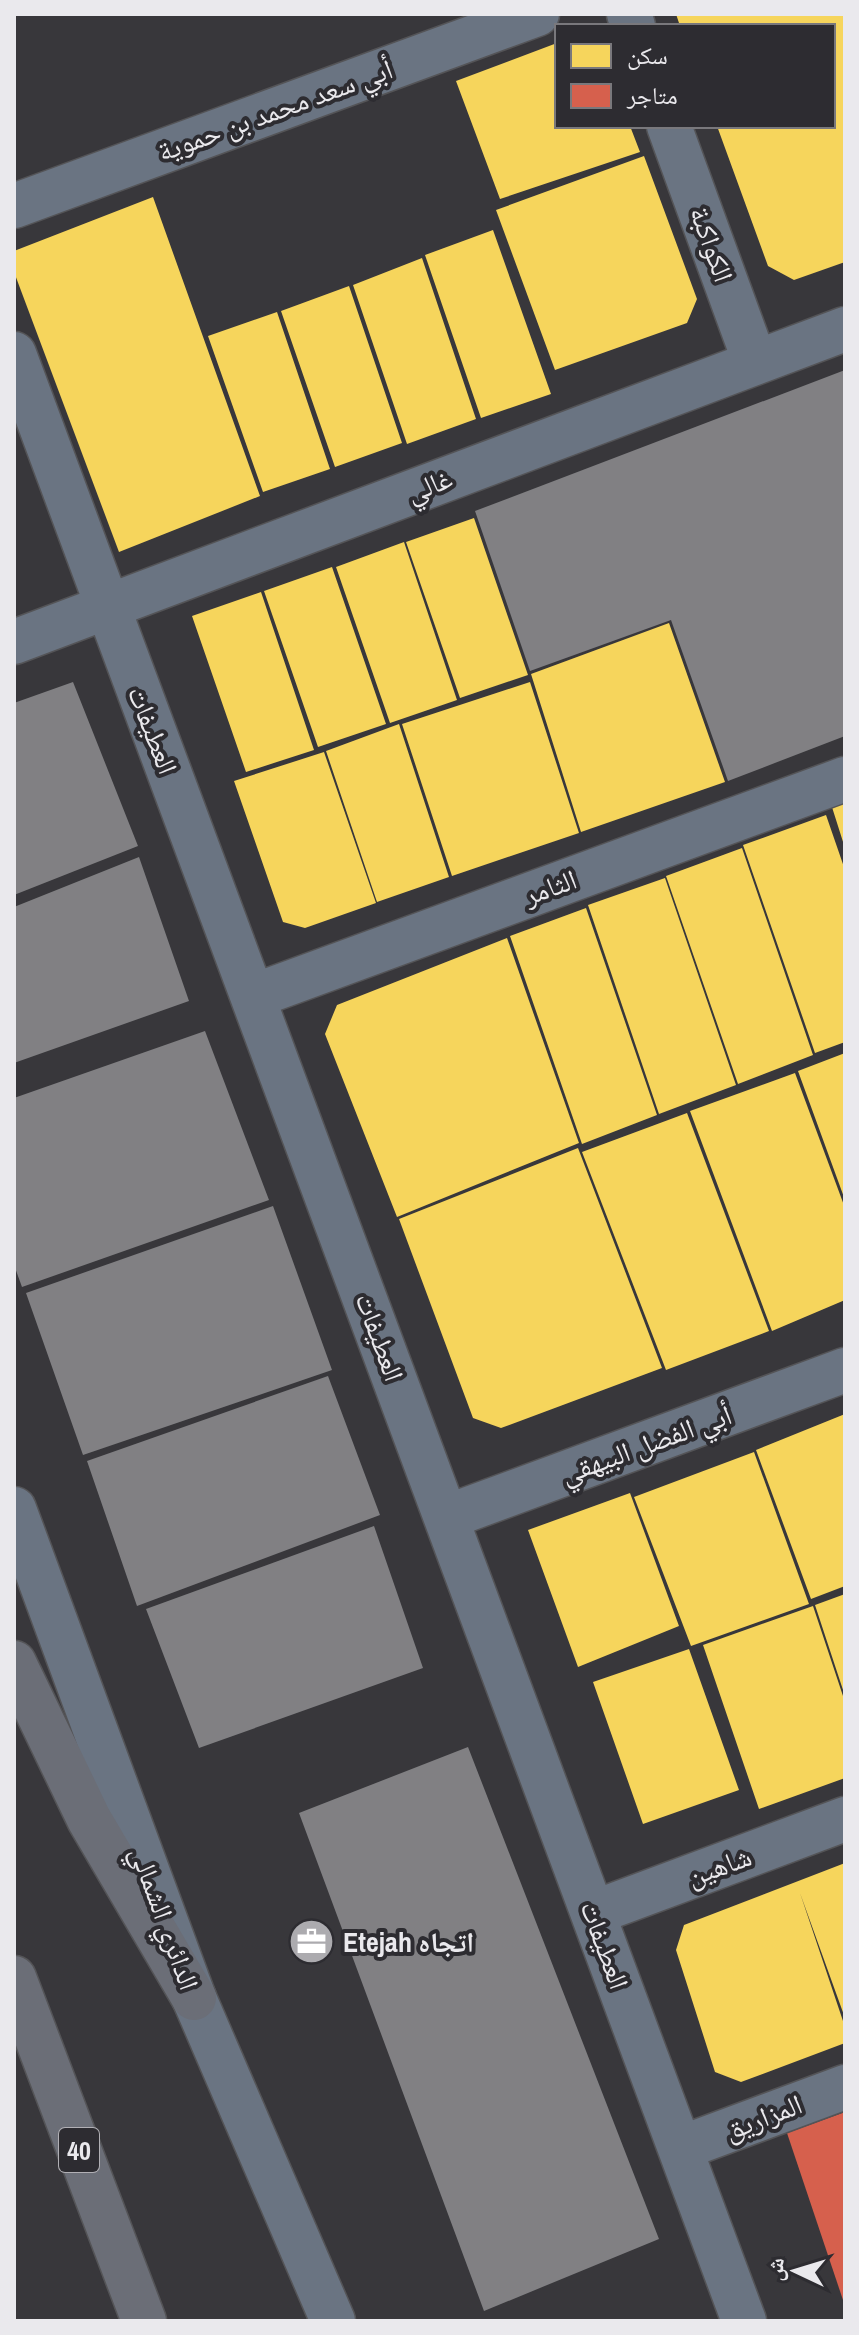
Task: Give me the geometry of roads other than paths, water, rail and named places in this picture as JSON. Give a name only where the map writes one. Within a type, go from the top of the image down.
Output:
[{"type":"highway","points":[[14,1663],[89,1819],[194,1998]]},
{"type":"highway","name":"40","points":[[14,1978],[144,2321]]},
{"type":"street","name":"أبي سعد محمد بن حموية","points":[[14,206],[537,14]]},
{"type":"street","name":"الكواكبة","points":[[670,128],[755,362]]},
{"type":"street","name":"غالي","points":[[14,642],[845,329]]},
{"type":"street","name":"العطيفات","points":[[14,354],[744,2321]]},
{"type":"street","name":"الثامر","points":[[254,996],[845,779]]},
{"type":"street","name":"أبي الفضل البيهقي","points":[[447,1517],[845,1370]]},
{"type":"street","name":"الدائري الشمالي","points":[[14,1509],[194,1998],[333,2321]]},
{"type":"street","name":"شاهين","points":[[593,1913],[845,1819]]},
{"type":"street","name":"المزاريق","points":[[681,2148],[845,2087]]},
{"type":"place","name":"Etejah اتجاه","points":[[312,1942]]}]
